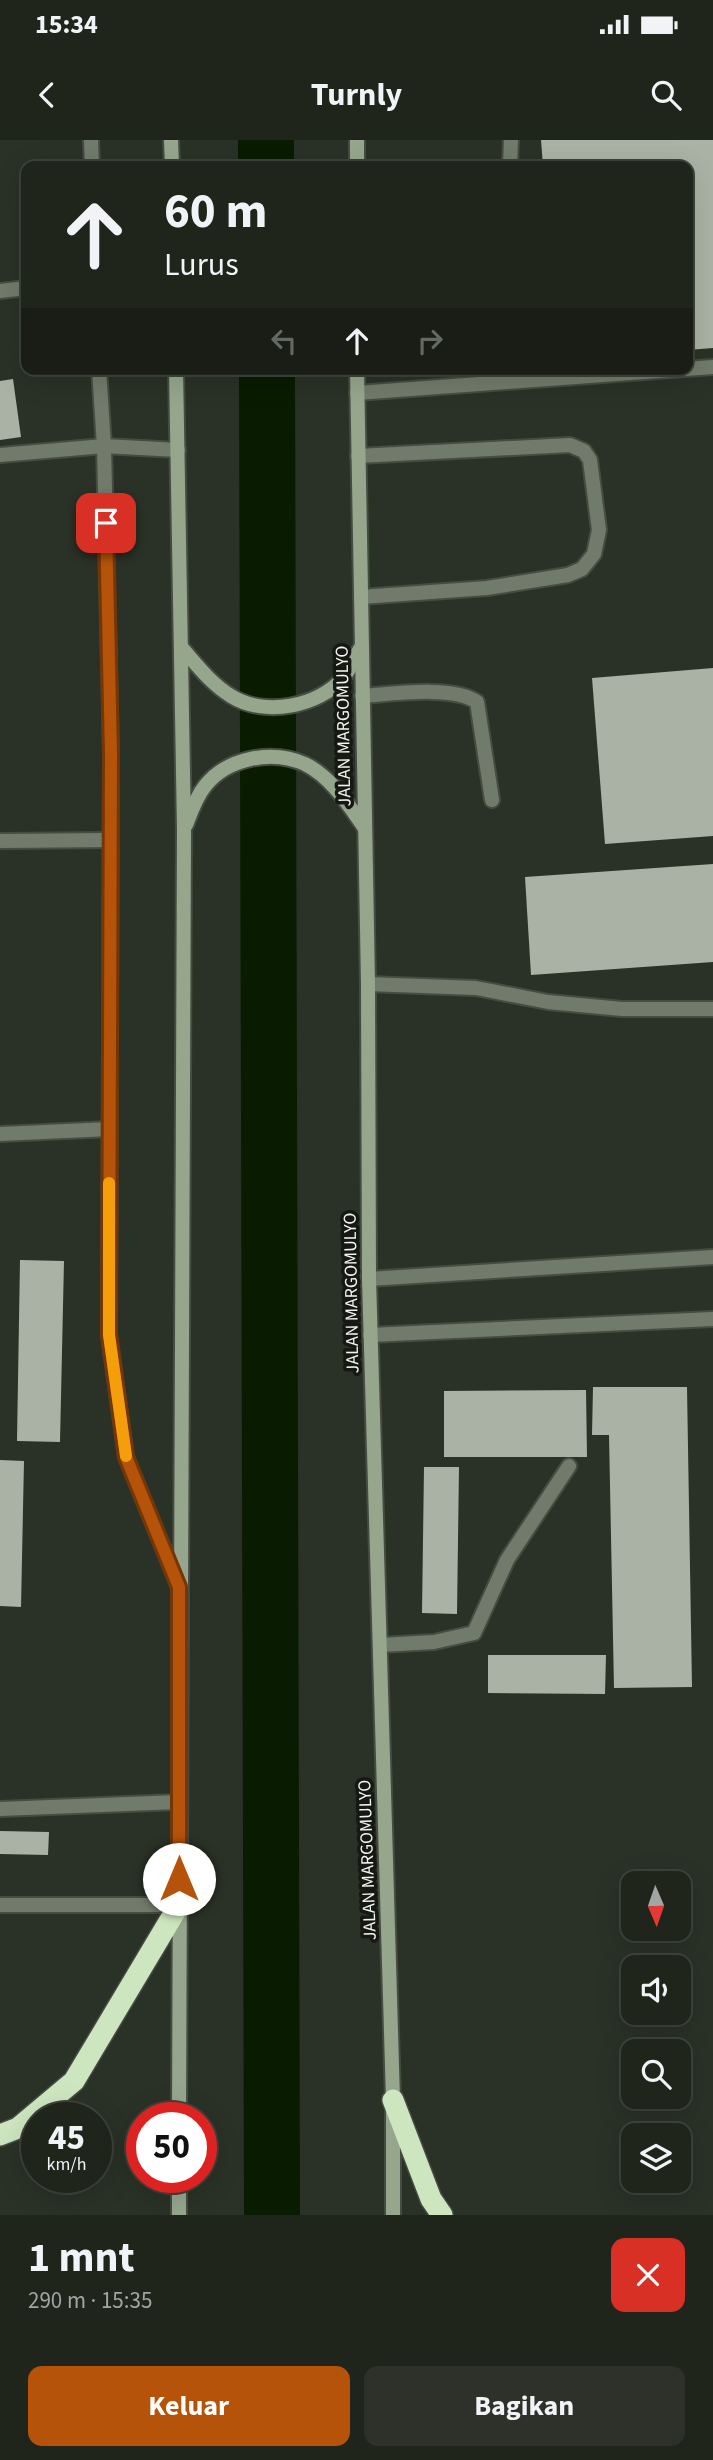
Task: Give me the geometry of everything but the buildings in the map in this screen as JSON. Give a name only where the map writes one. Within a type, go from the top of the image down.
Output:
[{"type":"highway","points":[[0,2135],[18,2128],[74,2081],[179,1905]]},
{"type":"highway","points":[[393,2100],[432,2199],[442,2215]]},
{"type":"main road","points":[[171,140],[172,161]]},
{"type":"main road","points":[[357,140],[357,161]]},
{"type":"main road","points":[[176,375],[184,829],[178,1802],[179,2102]]},
{"type":"main road","name":"JALAN MARGOMULYO","points":[[357,375],[368,984],[370,1335],[393,2100],[393,2215]]},
{"type":"main road","points":[[181,647],[231,696],[251,705],[272,708],[307,702],[344,677],[361,646]]},
{"type":"main road","points":[[184,829],[206,785],[227,767],[252,758],[280,758],[304,763],[344,799],[364,827]]},
{"type":"main road","points":[[179,2193],[179,2215]]},
{"type":"street","points":[[91,140],[92,161]]},
{"type":"street","points":[[510,161],[511,140]]},
{"type":"street","points":[[0,291],[21,289]]},
{"type":"street","points":[[693,368],[713,367]]},
{"type":"street","points":[[99,375],[104,446],[111,840],[109,1335],[126,1457],[179,1587]]},
{"type":"street","points":[[357,393],[603,375]]},
{"type":"street","points":[[358,456],[570,445],[584,451],[590,460],[599,530],[594,554],[582,569],[568,575],[487,588],[361,597]]},
{"type":"street","points":[[0,455],[104,446],[178,450]]},
{"type":"street","points":[[362,695],[429,693],[469,696],[477,702],[492,800]]},
{"type":"street","points":[[0,841],[111,840]]},
{"type":"street","points":[[368,984],[476,988],[548,1002],[622,1009],[713,1009]]},
{"type":"street","points":[[0,1134],[110,1129]]},
{"type":"street","points":[[369,1279],[713,1257]]},
{"type":"street","points":[[370,1335],[713,1319]]},
{"type":"street","points":[[380,1645],[435,1642],[474,1633],[507,1560],[569,1466]]},
{"type":"street","points":[[0,1810],[178,1802]]},
{"type":"street","points":[[0,1905],[179,1905]]},
{"type":"waterway","points":[[266,140],[266,161]]},
{"type":"waterway","points":[[267,375],[272,2215]]},
{"type":"slow traffic","points":[[109,1183],[109,1335],[126,1456]]},
{"type":"route","points":[[106,523],[111,754],[109,1335],[126,1457],[179,1587],[179,1879]]}]
